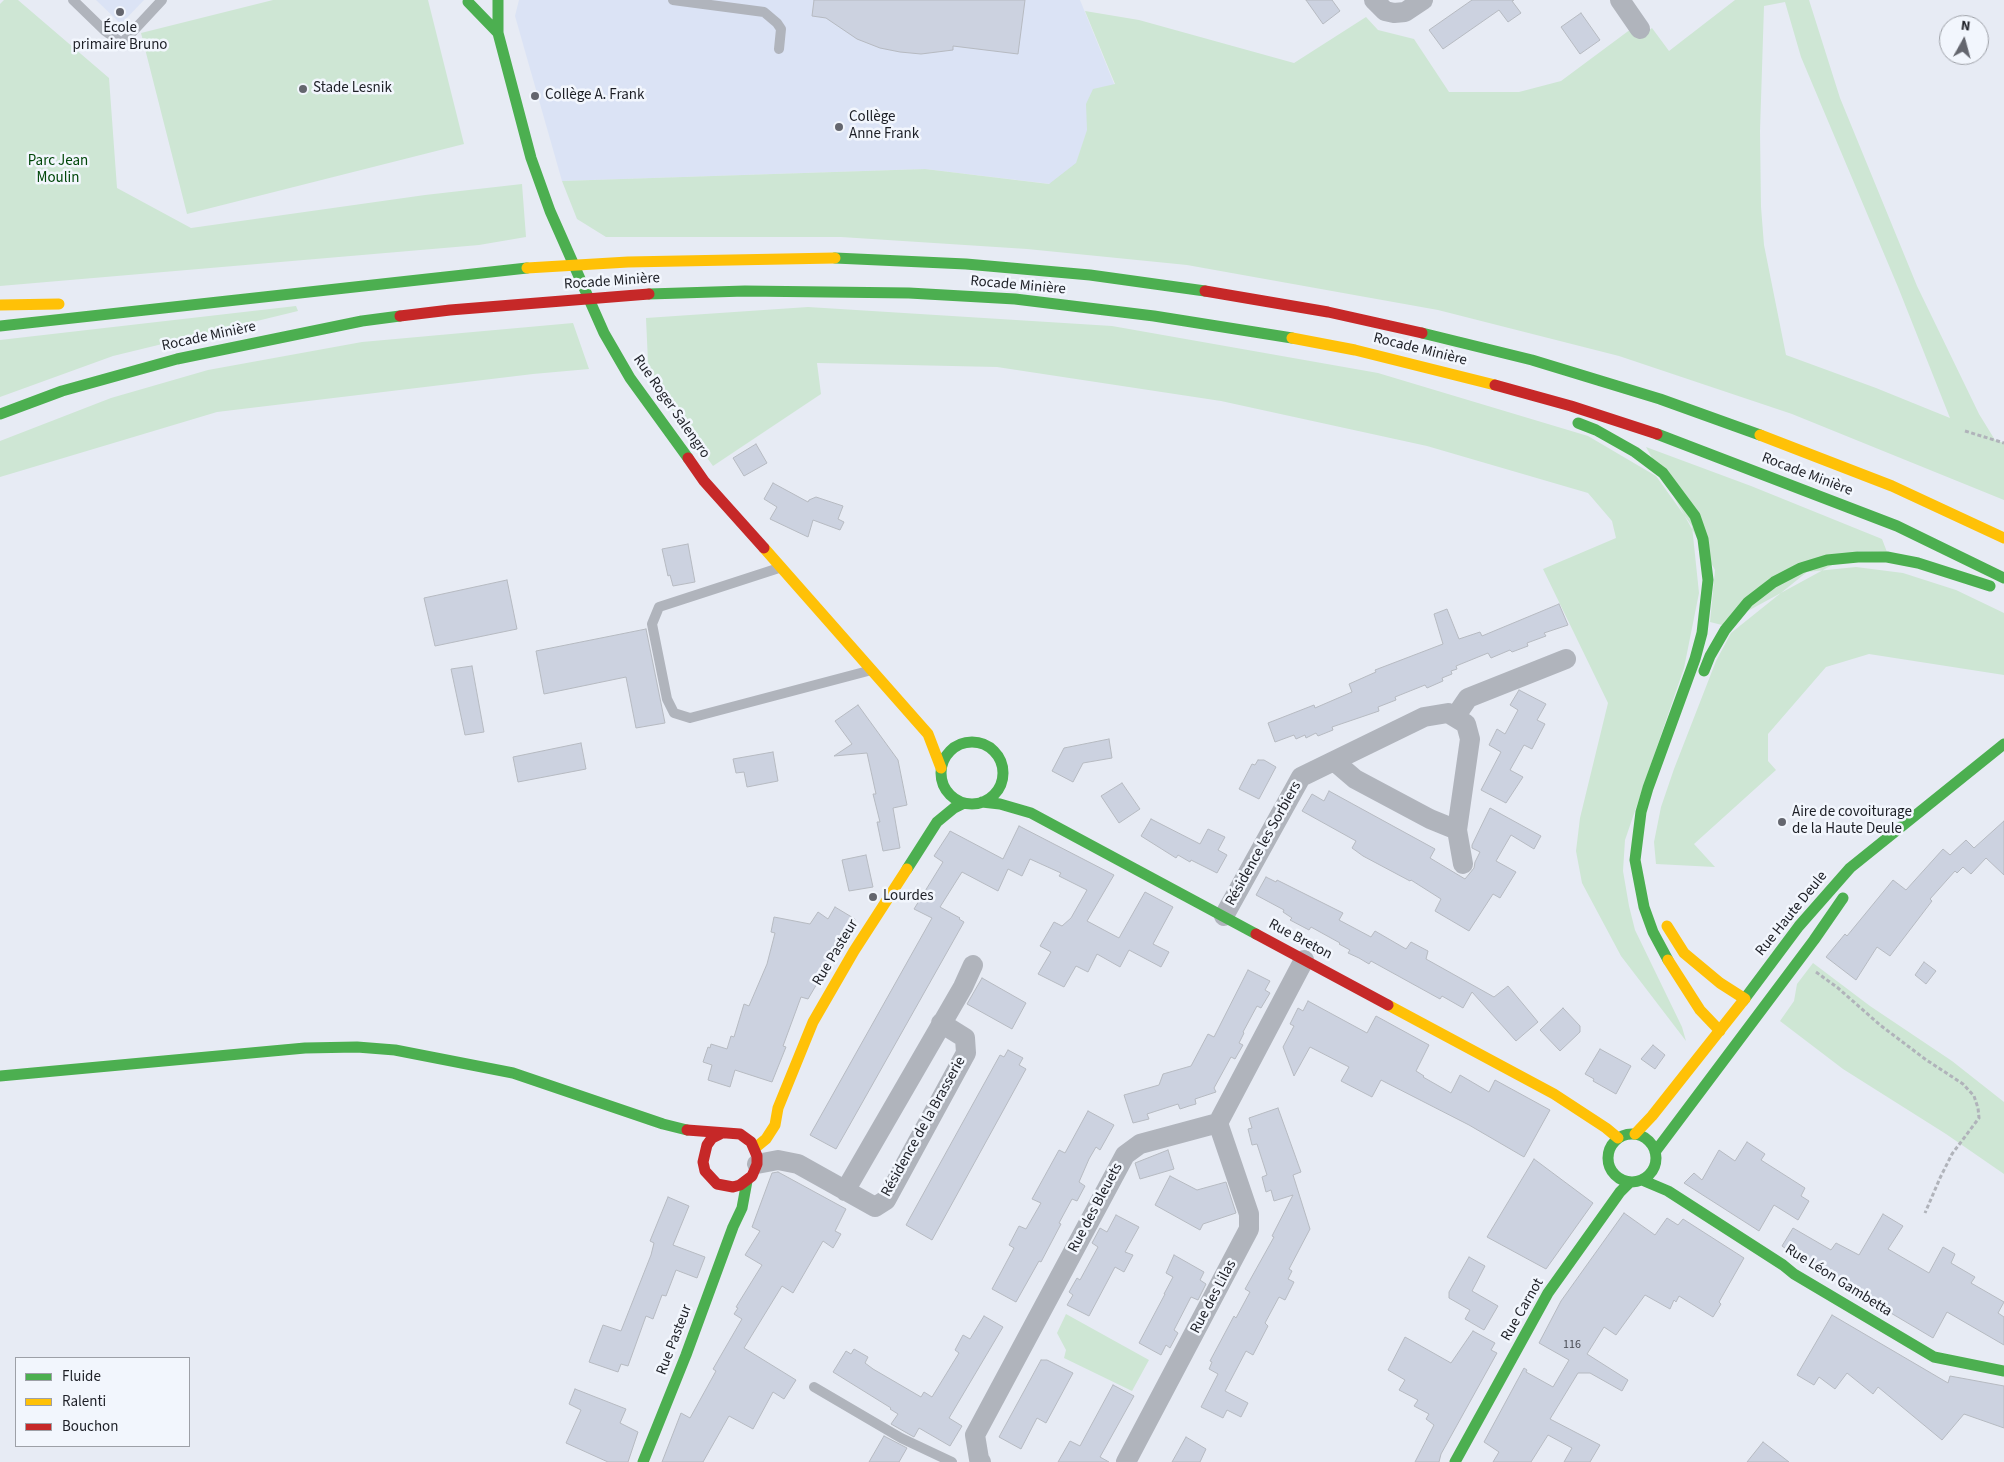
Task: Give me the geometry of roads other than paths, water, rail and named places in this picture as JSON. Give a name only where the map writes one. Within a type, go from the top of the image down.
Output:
[{"type":"main road","points":[[466,1],[479,4],[491,0]]},
{"type":"main road","name":"Rue Roger Salengro","points":[[498,0],[498,33],[534,166],[550,211],[604,334],[630,378],[704,481],[928,734],[941,768]]},
{"type":"main road","name":"Rue Roger Salengro","points":[[466,1],[498,33]]},
{"type":"main road","name":"Rocade Minière","points":[[0,326],[526,268],[628,262],[828,258],[1031,269],[1150,282],[1328,312],[1469,343],[1668,402],[1737,426],[1892,486],[2004,538]]},
{"type":"main road","name":"Rocade Minière","points":[[0,414],[62,391],[118,374],[232,346],[362,321],[450,310],[626,295],[786,291],[909,293],[1015,299],[1154,316],[1268,333],[1355,350],[1452,373],[1571,406],[1674,439],[1897,526],[2004,578]]},
{"type":"main road","points":[[108,302],[255,298]]},
{"type":"main road","points":[[0,306],[69,304]]},
{"type":"main road","points":[[1452,373],[1511,401],[1529,407]]},
{"type":"main road","points":[[1566,419],[1596,430],[1635,452],[1663,473],[1695,516],[1703,539],[1708,580],[1702,633],[1695,659],[1648,788],[1641,812],[1635,860],[1644,907],[1653,932],[1665,956],[1700,1010],[1723,1034],[1736,1044]]},
{"type":"main road","points":[[1700,683],[1710,656],[1725,630],[1748,602],[1774,582],[1802,568],[1818,563],[1858,557],[1887,557],[1918,563],[2004,591]]},
{"type":"main road","name":"Rue Roger Salengro","points":[[928,734],[944,740],[962,743]]},
{"type":"main road","points":[[1648,852],[1652,813],[1679,736]]},
{"type":"main road","points":[[1003,769],[1002,780],[998,789],[992,797],[982,802],[964,803],[948,793],[943,785],[941,768],[944,757],[952,748],[962,743],[973,741],[989,747],[1000,759],[1012,787]]},
{"type":"main road","name":"Rue Haute Deule","points":[[1635,1134],[1723,1034],[1745,999],[1799,926],[1850,868],[2004,744]]},
{"type":"main road","name":"Rue Pasteur","points":[[937,822],[943,785]]},
{"type":"main road","name":"Rue Breton","points":[[1022,800],[1031,813]]},
{"type":"main road","name":"Rue Breton","points":[[982,802],[1000,804],[1031,813],[1554,1094],[1618,1138]]},
{"type":"main road","name":"Rue Pasteur","points":[[643,1462],[742,1208],[753,1164],[766,1139],[772,1117],[813,1022],[858,944],[937,822],[954,808],[964,803]]},
{"type":"main road","points":[[1887,854],[1938,812]]},
{"type":"main road","name":"Rue Haute Deule","points":[[1655,1152],[1697,1098],[1848,892]]},
{"type":"main road","points":[[1663,918],[1670,934],[1684,953],[1720,983],[1745,999]]},
{"type":"main road","points":[[1697,1098],[1707,1064],[1723,1034]]},
{"type":"main road","points":[[0,1076],[306,1048],[357,1047],[395,1050],[513,1073],[662,1124],[692,1131],[720,1134],[732,1132],[750,1124]]},
{"type":"main road","name":"Rue Breton","points":[[1554,1094],[1584,1127]]},
{"type":"main road","points":[[662,1124],[681,1140]]},
{"type":"main road","points":[[717,1184],[733,1187],[753,1164],[746,1137],[732,1132]]},
{"type":"main road","points":[[720,1134],[712,1138],[707,1145],[703,1162],[705,1171],[724,1195]]},
{"type":"main road","points":[[1609,1167],[1607,1160],[1609,1150],[1618,1138],[1635,1134],[1646,1139],[1655,1152],[1655,1165],[1668,1190]]},
{"type":"main road","points":[[1597,1147],[1617,1178],[1636,1181],[1648,1176],[1655,1165]]},
{"type":"main road","points":[[695,1152],[703,1162]]},
{"type":"main road","name":"Rue Léon Gambetta","points":[[1636,1181],[1668,1190],[1783,1264],[1794,1274],[1934,1357],[2004,1371]]},
{"type":"main road","name":"Rue Carnot","points":[[1455,1462],[1548,1293],[1620,1192],[1636,1181]]},
{"type":"main road","points":[[729,1209],[733,1227]]},
{"type":"street","points":[[1374,0],[1385,11],[1394,13],[1405,12],[1423,0]]},
{"type":"street","points":[[1620,0],[1640,29]]},
{"type":"street","points":[[1463,864],[1457,830],[1470,738],[1466,724],[1455,717],[1468,698],[1566,659]]},
{"type":"street","name":"Résidence les Sorbiers","points":[[1224,916],[1301,777],[1424,717],[1448,714],[1455,717]]},
{"type":"street","points":[[1334,761],[1355,779],[1430,819],[1457,830]]},
{"type":"street","points":[[1218,1123],[1304,960]]},
{"type":"street","points":[[845,1191],[963,987],[973,965]]},
{"type":"street","name":"Résidence de la Brasserie","points":[[753,1164],[778,1160],[798,1164],[876,1207],[886,1200],[966,1053],[966,1038],[941,1023]]},
{"type":"street","points":[[772,1117],[776,1134],[786,1153],[798,1164]]},
{"type":"street","name":"Rue des Bleuets","points":[[978,1461],[975,1436],[1125,1155],[1140,1144],[1218,1123]]},
{"type":"street","name":"Rue des Lilas","points":[[1126,1462],[1249,1229],[1249,1214],[1218,1123]]},
{"type":"lane","points":[[73,0],[105,31],[122,42],[162,0]]},
{"type":"lane","points":[[673,0],[764,12],[781,29],[779,49]]},
{"type":"lane","points":[[781,567],[659,607],[652,624],[667,700],[674,713],[690,718],[871,670]]},
{"type":"lane","points":[[814,1387],[901,1438],[952,1462]]},
{"type":"place","name":"École primaire Bruno","points":[[120,12]]},
{"type":"place","name":"Stade Lesnik","points":[[303,89]]},
{"type":"place","name":"Collège A. Frank","points":[[535,96]]},
{"type":"place","name":"Collège Anne Frank","points":[[839,127]]},
{"type":"place","name":"Aire de covoiturage de la Haute Deule","points":[[1782,822]]},
{"type":"place","name":"Lourdes","points":[[873,897]]},
{"type":"park label","name":"Parc Jean Moulin","points":[[58,170]]}]
